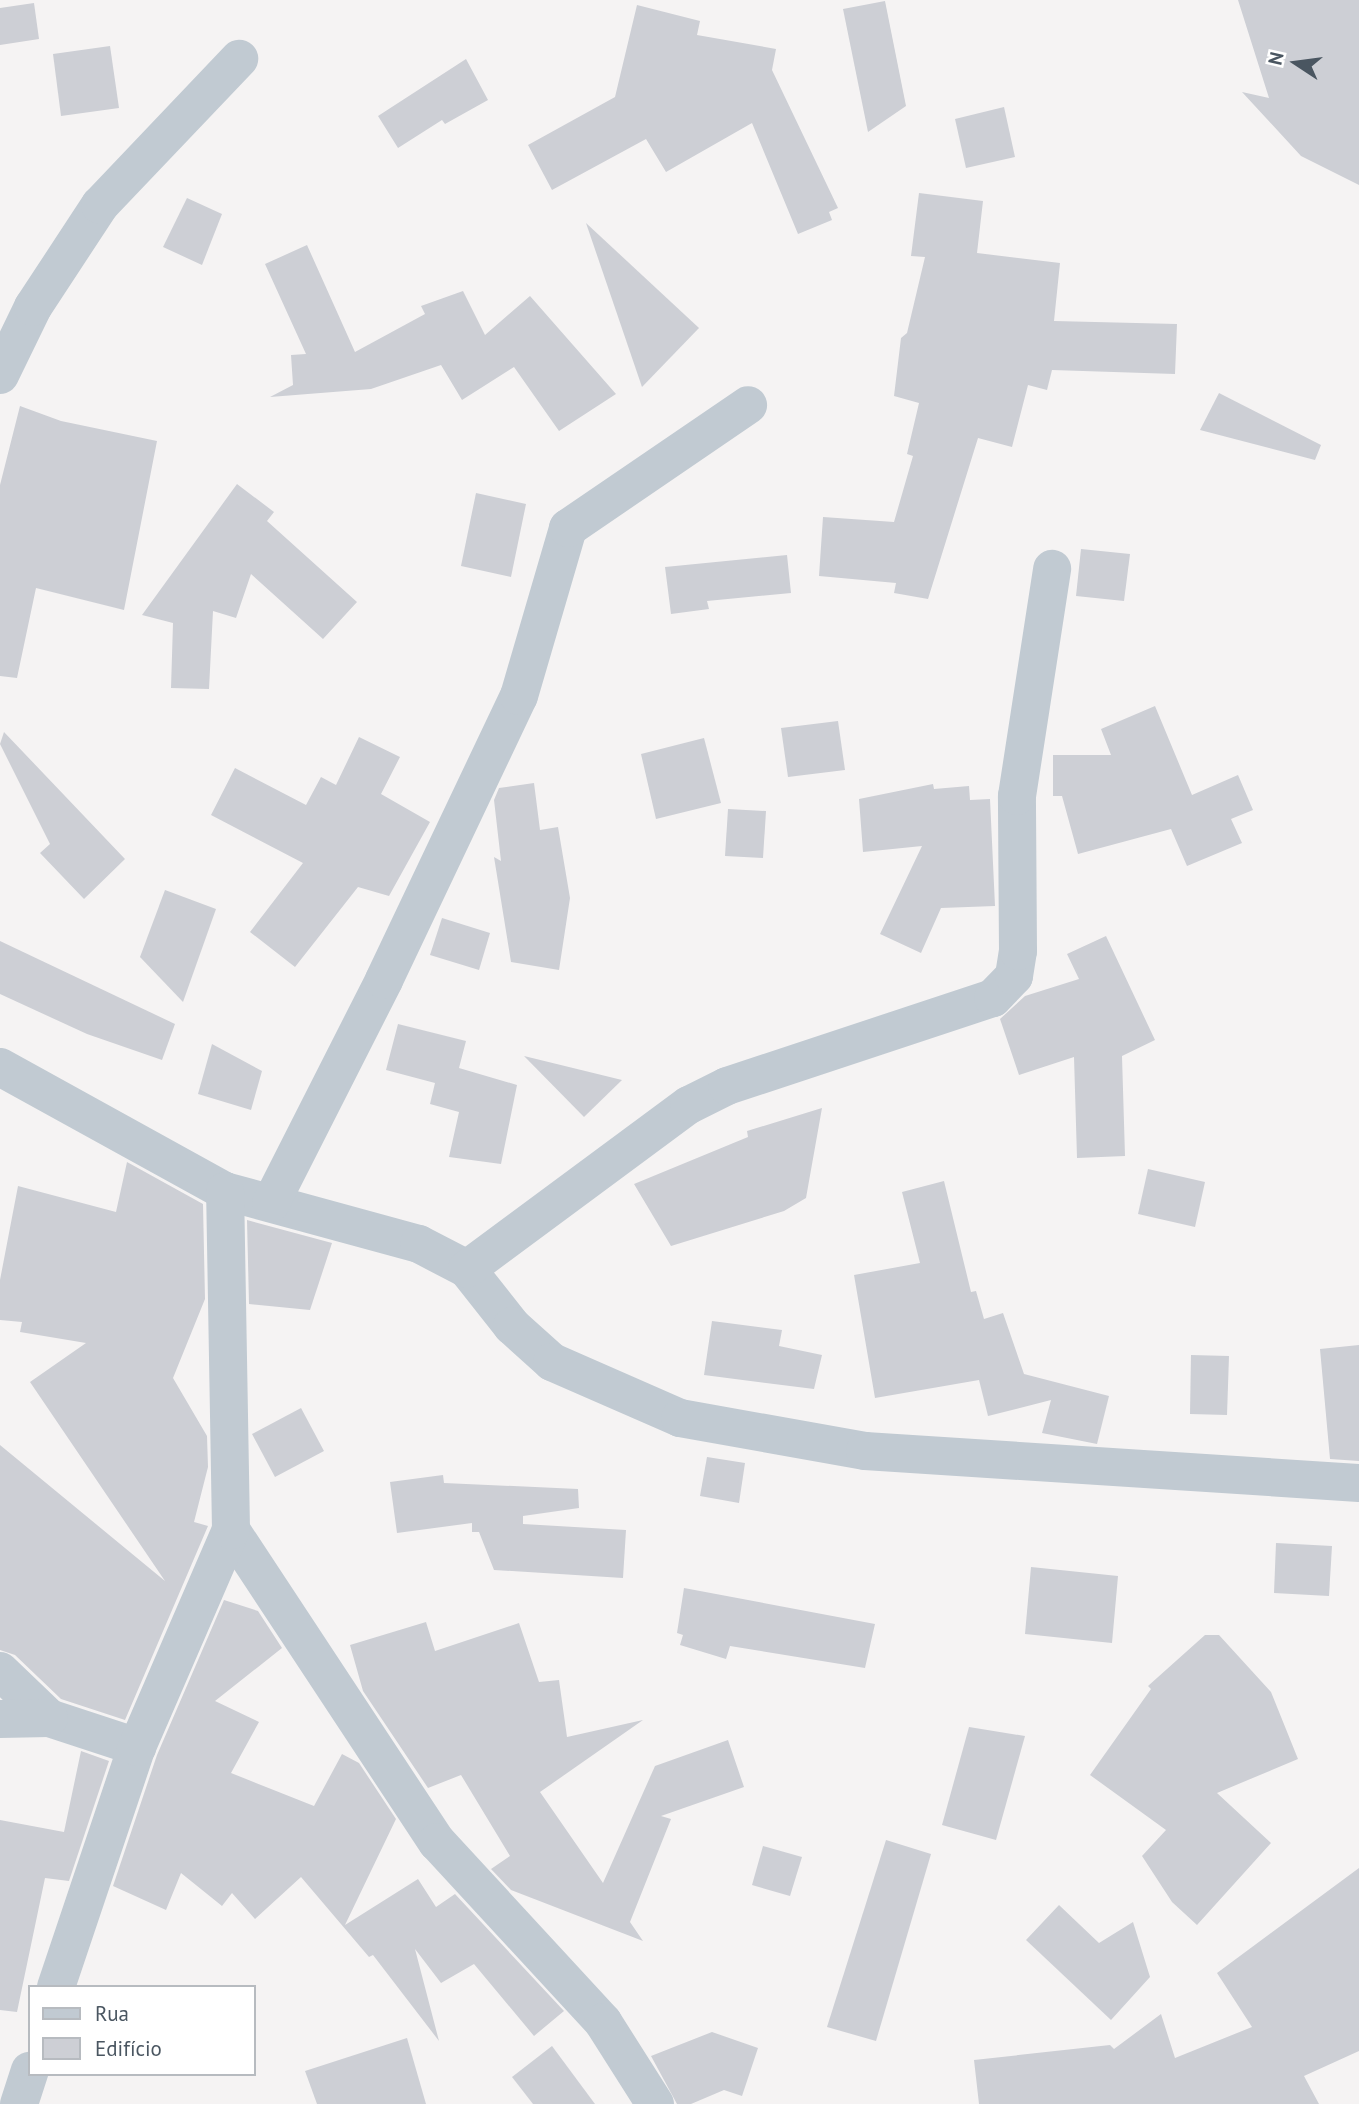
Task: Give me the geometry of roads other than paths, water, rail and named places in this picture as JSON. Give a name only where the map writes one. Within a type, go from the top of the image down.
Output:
[{"type":"street","points":[[0,375],[33,307],[100,205],[239,59]]},
{"type":"street","points":[[271,1203],[384,980],[519,696],[568,528],[748,405]]},
{"type":"street","points":[[467,1269],[689,1105],[727,1086],[993,998],[1014,976],[1018,951],[1017,796],[1052,569]]},
{"type":"street","points":[[0,1067],[225,1191],[419,1244],[467,1269],[512,1326],[552,1362],[680,1418],[865,1451],[1359,1483]]},
{"type":"street","points":[[58,1985],[137,1747],[231,1530],[225,1191]]},
{"type":"street","points":[[231,1530],[437,1842],[603,2022],[655,2104]]},
{"type":"street","points":[[0,1671],[49,1718]]},
{"type":"street","points":[[0,1719],[49,1718],[137,1747]]},
{"type":"street","points":[[19,2104],[28,2076]]}]
